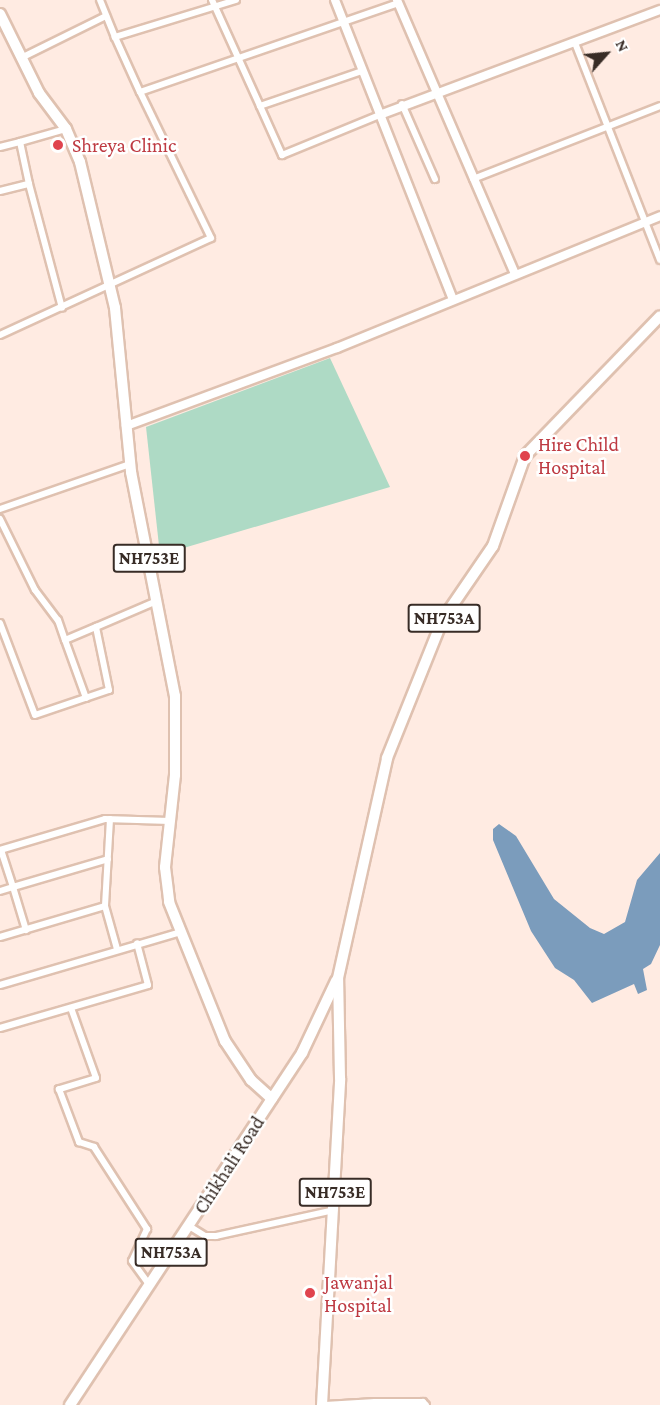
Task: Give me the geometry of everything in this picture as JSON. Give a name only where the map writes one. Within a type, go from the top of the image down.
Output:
[{"type":"highway","name":"NH753E","points":[[0,14],[39,93],[66,129],[80,162],[110,286],[130,464],[175,696],[175,775],[165,867],[169,902],[225,1041],[251,1080],[272,1099]]},
{"type":"highway","name":"NH753A","points":[[338,978],[387,758],[443,619],[493,546],[525,456],[660,316]]},
{"type":"highway","name":"NH753E","points":[[323,1405],[340,1078],[338,978]]},
{"type":"highway","name":"Chikhali Road","points":[[70,1405],[302,1053],[338,978]]},
{"type":"main road","points":[[126,426],[660,216]]},
{"type":"street","points":[[0,335],[211,238],[140,92],[100,0]]},
{"type":"street","points":[[115,37],[214,3],[236,0]]},
{"type":"street","points":[[335,0],[362,71],[382,114],[453,299]]},
{"type":"street","points":[[140,92],[398,2],[515,274]]},
{"type":"street","points":[[214,3],[241,57],[282,155],[437,90],[660,10]]},
{"type":"street","points":[[21,58],[106,16]]},
{"type":"street","points":[[575,42],[660,260]]},
{"type":"street","points":[[260,106],[362,71]]},
{"type":"street","points":[[402,104],[435,179]]},
{"type":"street","points":[[473,179],[660,106]]},
{"type":"street","points":[[0,147],[66,129]]},
{"type":"street","points":[[20,142],[62,308]]},
{"type":"street","points":[[0,190],[29,184]]},
{"type":"street","points":[[0,509],[130,464]]},
{"type":"street","points":[[0,519],[35,590],[58,620],[86,698]]},
{"type":"street","points":[[65,640],[158,601]]},
{"type":"street","points":[[0,623],[35,715],[109,690],[96,627]]},
{"type":"street","points":[[110,819],[105,906],[117,949]]},
{"type":"street","points":[[26,930],[1,850],[110,819],[170,821]]},
{"type":"street","points":[[0,891],[108,859]]},
{"type":"street","points":[[0,938],[105,906]]},
{"type":"street","points":[[0,985],[137,943],[182,932]]},
{"type":"street","points":[[0,1028],[148,985],[137,943]]},
{"type":"street","points":[[71,1008],[96,1078],[59,1089],[79,1143],[94,1147],[147,1229],[132,1261],[150,1284]]},
{"type":"street","points":[[189,1226],[205,1236],[216,1236],[334,1210]]},
{"type":"street","points":[[323,1405],[423,1402],[426,1405]]},
{"type":"green space","points":[[330,358],[390,487],[160,555],[146,427]]},
{"type":"water","points":[[499,824],[516,836],[554,899],[590,928],[604,934],[625,922],[637,880],[660,853],[660,945],[651,964],[643,969],[647,990],[638,994],[634,984],[592,1003],[574,980],[555,968],[531,931],[493,840],[493,829]]},
{"type":"place","name":"Shreya Clinic","points":[[58,145]]},
{"type":"place","name":"Hire Child Hospital","points":[[525,456]]},
{"type":"place","name":"Jawanjal Hospital","points":[[310,1293]]}]
